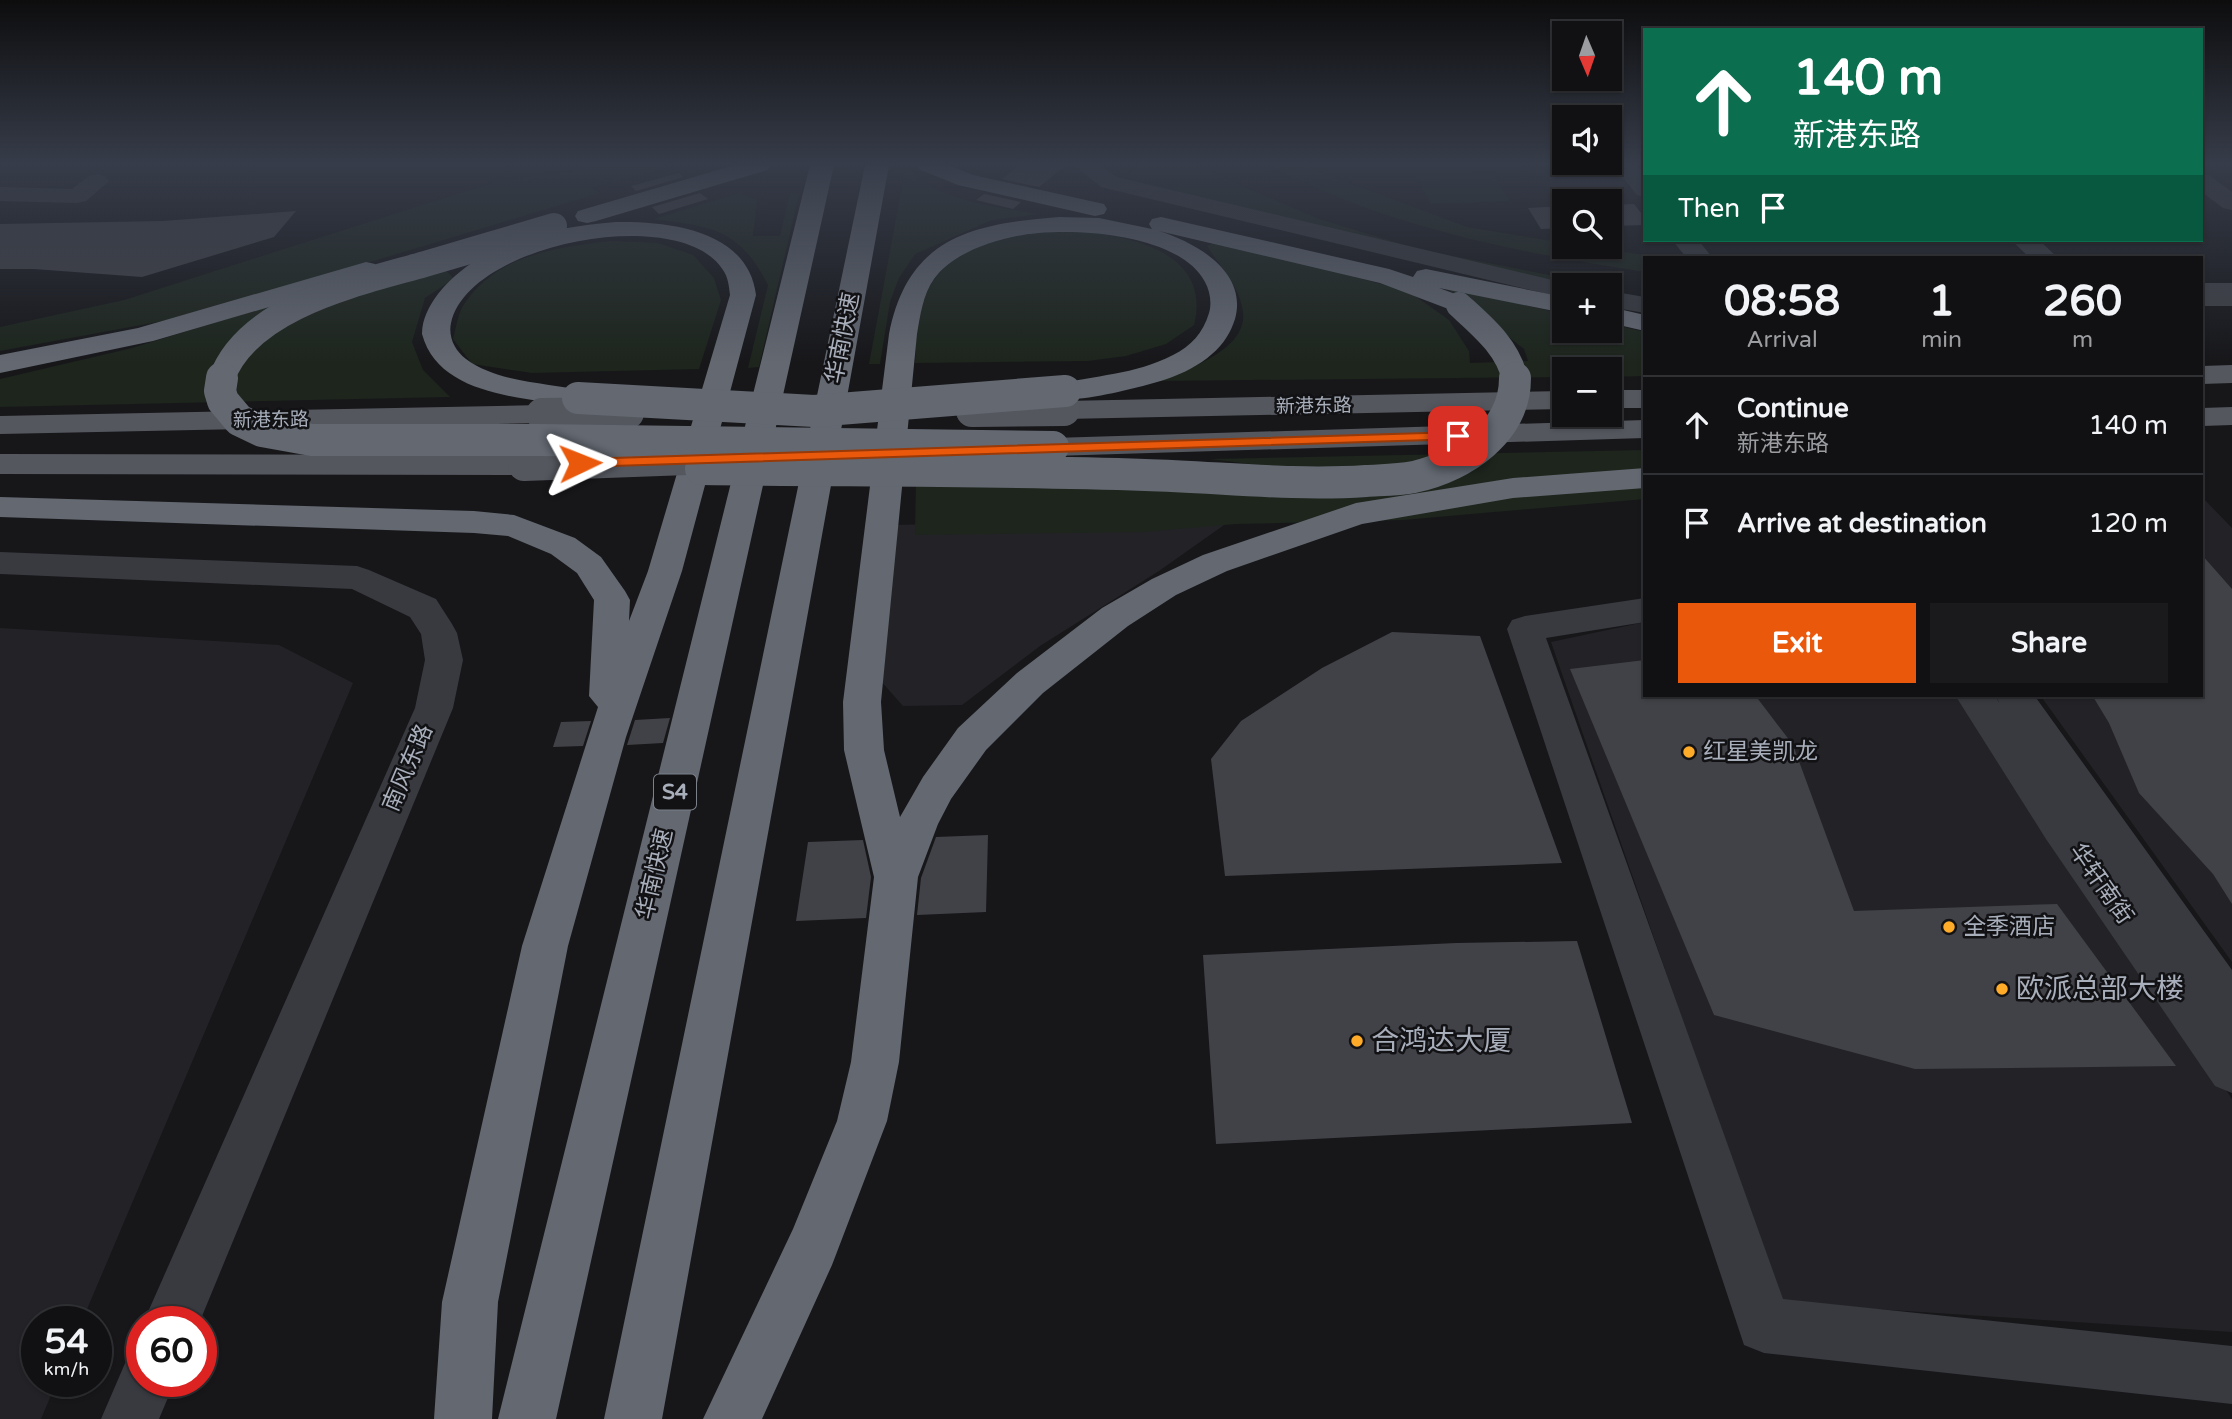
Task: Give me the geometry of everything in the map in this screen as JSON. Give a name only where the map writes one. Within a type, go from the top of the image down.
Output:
[{"type":"highway","points":[[0,364],[143,335],[498,231]]},
{"type":"highway","points":[[536,231],[362,283],[288,311],[254,335],[231,361],[220,383],[220,395],[225,406],[243,425],[279,436],[312,440],[537,440],[1053,447]]},
{"type":"highway","points":[[599,231],[543,242],[514,252],[485,265],[451,293],[435,327],[438,344],[455,365],[488,380],[578,398],[814,411]]},
{"type":"highway","points":[[463,1419],[473,1288],[545,946],[606,737],[665,571],[743,295],[742,281],[728,258],[712,247],[658,231]]},
{"type":"highway","name":"华南快速","points":[[527,1419],[806,231]]},
{"type":"highway","name":"华南快速","points":[[633,1419],[864,231]]},
{"type":"highway","points":[[896,877],[864,750],[862,702],[903,334],[915,287],[927,270],[945,255],[967,243],[1014,231]]},
{"type":"highway","points":[[1065,401],[1177,365],[1202,348],[1216,331],[1223,315],[1224,300],[1212,271],[1181,247],[1130,231]]},
{"type":"highway","points":[[524,465],[1055,473],[1298,483],[1417,476],[1459,459],[1494,435],[1511,408],[1516,378],[1503,350],[1484,328],[1458,305],[1389,277],[1192,231]]},
{"type":"highway","points":[[1195,231],[1552,303]]},
{"type":"highway","points":[[1622,318],[1643,323]]},
{"type":"highway","points":[[732,1419],[813,1246],[862,1121],[875,1062],[896,877],[918,822],[937,788],[972,739],[1030,683],[1115,617],[1164,587],[1215,563],[1356,514],[1513,488],[1643,478]]},
{"type":"highway","points":[[0,507],[451,521],[514,526],[563,546],[589,565],[612,600],[606,737]]},
{"type":"main road","points":[[2203,374],[2232,374]]},
{"type":"main road","points":[[1622,399],[1643,399]]},
{"type":"main road","name":"新港东路","points":[[0,425],[814,411],[1065,401],[1552,400]]},
{"type":"main road","points":[[2203,417],[2232,416]]},
{"type":"main road","name":"新港东路","points":[[0,464],[292,467],[524,465],[1643,429]]},
{"type":"street","points":[[1319,231],[1552,287]]},
{"type":"street","points":[[1687,242],[1698,256]]},
{"type":"street","points":[[2026,242],[2043,256]]},
{"type":"street","points":[[1622,301],[1643,305]]},
{"type":"street","name":"南风东路","points":[[0,564],[357,578],[423,608],[439,633],[444,660],[434,708],[178,1306]]},
{"type":"street","points":[[1643,610],[1525,629],[1763,1325],[2232,1376]]},
{"type":"street","name":"华轩南街","points":[[1975,697],[2061,827],[2232,1070]]},
{"type":"street","name":"华轩南街","points":[[2015,697],[2232,1008]]},
{"type":"street","points":[[130,1419],[139,1397]]},
{"type":"shaded area","points":[[340,231],[473,231],[190,316],[0,351],[0,327],[124,300]]},
{"type":"shaded area","points":[[716,231],[754,231],[753,236],[780,236],[781,231],[790,231],[759,367],[748,368],[768,285],[746,252]]},
{"type":"shaded area","points":[[894,231],[967,231],[915,254],[899,278],[890,302],[880,364],[869,364]]},
{"type":"shaded area","points":[[1058,231],[1090,232],[1137,242],[1159,251],[1177,263],[1190,279],[1196,299],[1194,325],[1166,344],[1126,356],[1088,361],[915,363],[917,326],[922,304],[932,283],[945,267],[982,246],[1025,235]]},
{"type":"shaded area","points":[[1330,231],[1359,231],[1418,249],[1552,276],[1552,284]]},
{"type":"shaded area","points":[[1442,231],[1493,231],[1552,241],[1552,257]]},
{"type":"shaded area","points":[[610,241],[658,243],[693,255],[714,278],[721,300],[699,369],[532,373],[472,364],[453,339],[463,307],[478,287],[494,274],[530,256],[570,246]]},
{"type":"shaded area","points":[[1217,241],[1408,291],[1449,320],[1469,351],[1470,363],[1528,361],[1524,349],[1445,287],[1552,311],[1552,343],[1622,343],[1622,327],[1643,332],[1643,376],[1622,377],[1622,357],[1552,357],[1552,377],[1156,381],[1212,357],[1235,337],[1242,325],[1243,312],[1229,277],[1207,246]]},
{"type":"shaded area","points":[[1622,252],[1650,256],[1643,256],[1643,272],[1566,259],[1622,259]]},
{"type":"shaded area","points":[[433,256],[454,279],[425,298],[412,342],[423,370],[450,397],[0,407],[0,379],[132,348]]},
{"type":"shaded area","points":[[1643,450],[1643,499],[1403,520],[1236,524],[1143,532],[915,535],[916,483],[1273,467],[1210,459]]},
{"type":"shaded area","points":[[2203,498],[2232,528],[2232,962],[2041,697],[2203,697]]},
{"type":"shaded area","points":[[1234,518],[1159,571],[1040,646],[962,705],[903,706],[872,671],[890,525]]},
{"type":"shaded area","points":[[1643,622],[1643,697],[1964,697],[2232,1099],[2232,1332],[1781,1303],[1551,642]]},
{"type":"shaded area","points":[[0,628],[279,645],[353,683],[88,1306],[21,1306],[21,1397],[50,1397],[41,1419],[0,1419]]},
{"type":"building","points":[[0,231],[279,231],[274,237],[142,277],[0,269]]},
{"type":"building","points":[[2203,283],[2232,283],[2232,306],[2203,306]]},
{"type":"building","points":[[2203,556],[2232,589],[2232,904],[2213,874],[2139,793],[2109,723],[2093,697],[2203,697]]},
{"type":"building","points":[[1392,632],[1480,636],[1562,863],[1225,876],[1211,759],[1241,721],[1322,668]]},
{"type":"building","points":[[1643,660],[1643,697],[1757,697],[1793,745],[1854,911],[2057,904],[2176,1066],[1915,1069],[1714,1015],[1570,669]]},
{"type":"building","points":[[670,718],[663,743],[627,745],[635,720]]},
{"type":"building","points":[[591,721],[583,746],[553,747],[561,722]]},
{"type":"building","points":[[988,835],[986,912],[917,915],[921,878],[936,837]]},
{"type":"building","points":[[863,840],[871,877],[866,918],[796,921],[808,842]]},
{"type":"building","name":"合鸿达大厦","points":[[1577,941],[1632,1123],[1216,1144],[1203,955],[1456,943]]},
{"type":"place","name":"红星美凯龙","points":[[1689,752]]},
{"type":"place","name":"全季酒店","points":[[1949,927]]},
{"type":"place","name":"欧派总部大楼","points":[[2002,989]]},
{"type":"place","name":"合鸿达大厦","points":[[1357,1041]]},
{"type":"route","points":[[580,463],[1458,436]]}]
